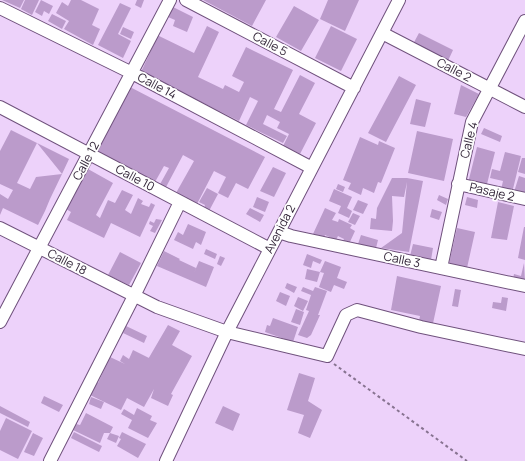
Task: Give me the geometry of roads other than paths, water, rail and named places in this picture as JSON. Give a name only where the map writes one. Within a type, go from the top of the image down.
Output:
[{"type":"street","name":"Calle 12","points":[[0,322],[170,0]]},
{"type":"street","name":"Calle 5","points":[[186,0],[354,88]]},
{"type":"street","name":"Avenida 2","points":[[166,461],[227,332],[382,33],[395,2]]},
{"type":"street","name":"Calle 14","points":[[0,8],[132,73],[312,168]]},
{"type":"street","name":"Calle 4","points":[[441,268],[472,122],[525,21]]},
{"type":"street","name":"Calle 2","points":[[382,33],[525,107]]},
{"type":"street","name":"Calle 10","points":[[0,107],[270,248]]},
{"type":"street","name":"Pasaje 2","points":[[458,184],[525,199]]},
{"type":"street","points":[[50,461],[180,202]]},
{"type":"street","name":"Calle 18","points":[[0,228],[157,307],[227,332],[327,356],[346,315],[357,310],[421,327],[525,349]]},
{"type":"street","name":"Calle 3","points":[[279,232],[291,236],[525,286]]}]
